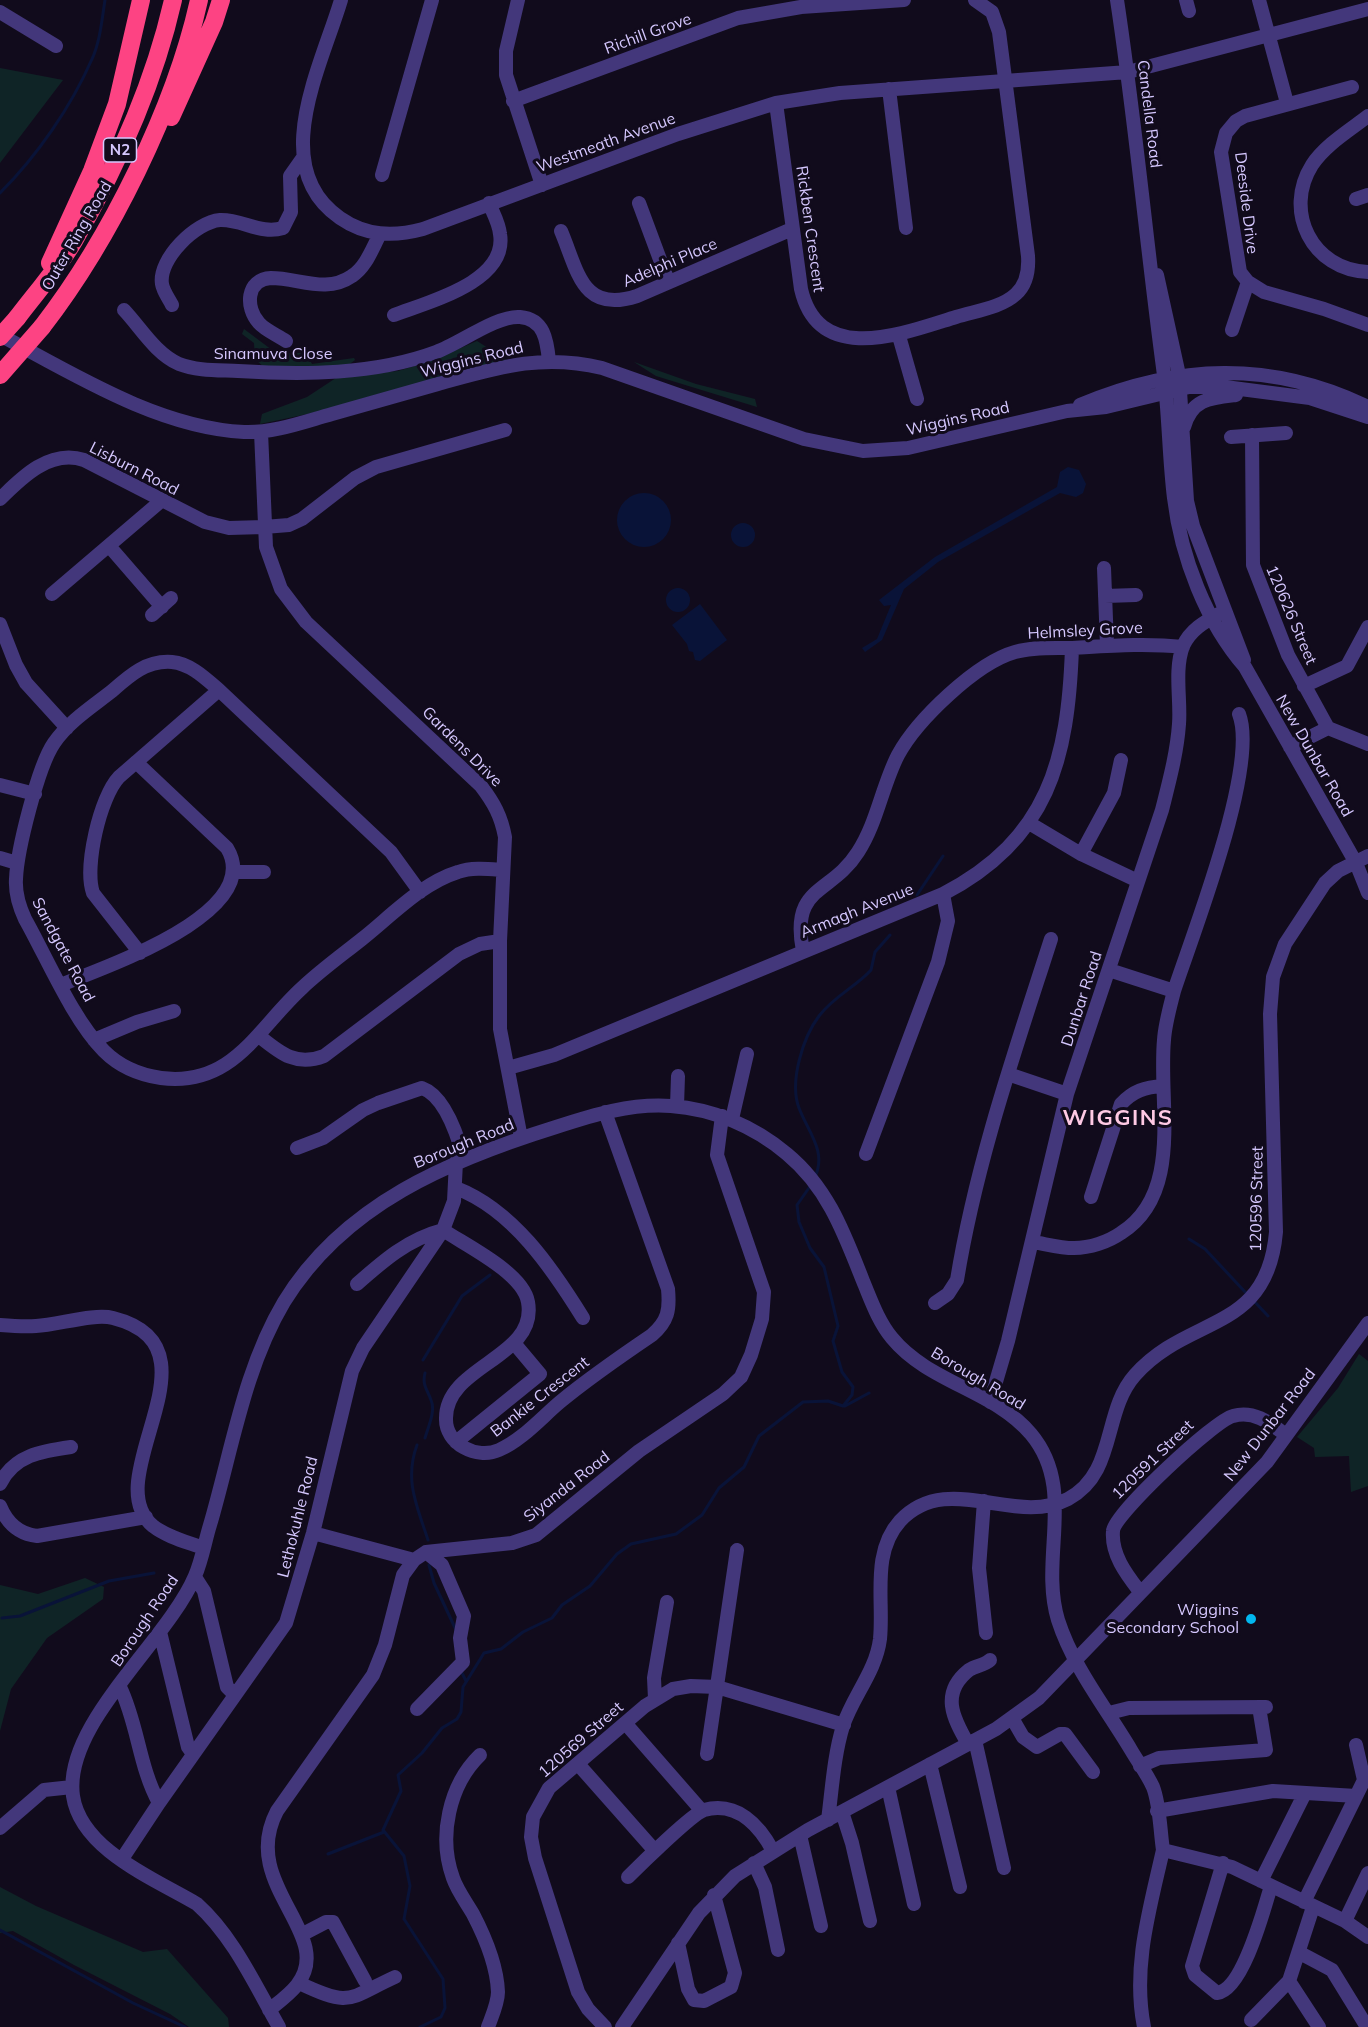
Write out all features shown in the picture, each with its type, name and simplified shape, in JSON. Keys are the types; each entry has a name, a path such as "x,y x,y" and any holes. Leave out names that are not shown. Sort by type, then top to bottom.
{"highway":[{"path":"40,287 92,171 117,104 141,0"},
{"name":"Outer Ring Road","path":"0,336 17,318 73,242 130,129 158,55 173,0"},
{"name":"Outer Ring Road","path":"0,375 72,288 119,206 181,62 199,0"},
{"path":"119,206 147,167 196,64 221,0"}],"street":[{"name":"Westmeath Avenue","path":"341,0 302,133 302,159 315,195 328,210 349,225 380,234 404,234 423,229 678,134 776,103 840,93 1128,72 1368,9"},
{"path":"382,175 432,0"},
{"path":"518,0 506,51 506,75 542,185"},
{"name":"Richill Grove","path":"513,101 738,18 801,7 904,0"},
{"path":"975,0 992,12 995,20 999,32 1004,81"},
{"name":"Candella Road","path":"1117,0 1128,72 1165,392"},
{"path":"1259,0 1287,103"},
{"path":"0,12 56,46"},
{"name":"Rickben Crescent","path":"776,103 792,229 805,306 819,324 836,332 864,339 899,336 1004,302 1015,295 1027,276 1027,247 1004,81"},
{"name":"Deeside Drive","path":"1248,282 1236,261 1225,182 1223,141 1236,121 1287,103 1352,87"},
{"path":"889,89 906,228"},
{"path":"1368,116 1313,163 1305,179 1300,207 1306,234 1320,253 1346,267 1368,272"},
{"path":"172,305 162,286 168,258 200,228 211,222 230,221 263,231 283,228 291,212 290,177 302,159"},
{"path":"394,315 455,291 484,274 494,263 501,235 489,203"},
{"path":"639,203 668,281"},
{"name":"Adelphi Place","path":"561,231 584,285 591,295 614,302 792,229"},
{"name":"Candella Road","path":"1147,232 1180,382"},
{"path":"286,340 259,323 250,310 248,298 252,288 259,282 270,278 324,285 351,277 363,266 380,234"},
{"path":"1232,330 1248,282 1264,292 1324,309 1368,326"},
{"name":"Sinamuva Close","path":"124,310 153,344 170,358 180,364 206,370 290,374 359,370 401,363 438,352 511,317 528,319 542,328 546,337 549,361"},
{"name":"Wiggins Road","path":"0,336 93,385 162,413 220,429 261,432 510,364 549,361 579,362 602,368 804,439 862,452 908,448 1067,411 1106,407 1165,392 1180,382 1226,372 1285,378 1335,392 1368,407"},
{"path":"899,336 917,399"},
{"name":"Wiggins Road","path":"1067,411 1104,395 1164,378 1209,387 1267,392 1310,399 1368,417"},
{"path":"1180,382 1187,501 1218,614"},
{"path":"1165,392 1178,518 1195,580 1218,614"},
{"path":"1183,432 1190,411 1202,400 1267,392"},
{"name":"Lisburn Road","path":"0,499 30,473 50,460 64,456 84,460 161,501 216,526 289,525 302,519 355,478 376,467 505,430"},
{"name":"Gardens Drive","path":"261,432 264,527 273,572 299,614 482,786 496,806 505,837 500,941 500,1029 521,1138"},
{"path":"1231,437 1286,433"},
{"name":"120626 Street","path":"1252,435 1252,565 1273,622 1304,686 1329,728"},
{"path":"52,594 110,547 161,501"},
{"path":"110,547 161,606"},
{"path":"1104,568 1107,645"},
{"path":"1105,596 1136,595"},
{"path":"1183,647 1191,633 1218,614"},
{"name":"New Dunbar Road","path":"1218,614 1233,654 1245,668 1290,747 1362,860 1368,893"},
{"path":"1304,686 1347,666 1368,627"},
{"path":"2,633 26,683 67,728"},
{"name":"Helmsley Grove","path":"803,951 800,923 805,904 857,854 870,827 892,768 918,725 945,698 1005,656 1026,650 1107,645 1183,647"},
{"name":"Dunbar Road","path":"990,1402 1033,1242 1067,1094 1172,772 1179,725 1180,664 1183,647"},
{"name":"Armagh Avenue","path":"508,1068 554,1055 943,894 985,870 999,858 1029,823 1047,789 1061,750 1070,689 1072,648"},
{"name":"Sandgate Road","path":"420,892 391,852 219,690 184,665 173,662 153,664 136,670 67,728 50,749 35,794 17,863 18,903 61,985 94,1040 104,1052 125,1067 153,1077 169,1079 197,1077 234,1060 260,1036 303,987 420,892 457,872 503,870"},
{"path":"140,953 93,893 89,875 108,793 113,784 136,762 219,690"},
{"path":"1033,1242 1074,1248 1094,1245 1114,1237 1132,1226 1144,1214 1159,1185 1164,1144 1164,1040 1174,991 1233,806 1245,735 1239,714"},
{"path":"1290,747 1329,728 1368,744"},
{"path":"1081,854 1114,793 1121,760"},
{"path":"61,985 167,941 217,902 227,891 235,872 232,857 218,837 136,762"},
{"path":"0,785 35,794"},
{"path":"1029,823 1081,854 1138,881"},
{"path":"0,858 17,863"},
{"name":"120596 Street","path":"1056,1504 1083,1489 1098,1471 1119,1402 1134,1376 1162,1353 1235,1312 1251,1300 1263,1283 1271,1263 1276,1232 1270,1014 1273,977 1285,944 1315,896 1331,876 1362,860"},
{"path":"235,872 264,872"},
{"path":"866,1154 938,962 948,921 943,894"},
{"path":"934,1303 948,1294 957,1280 978,1177 1051,939"},
{"path":"260,1036 290,1059 315,1060 324,1056 459,954 480,944 500,941"},
{"path":"1109,970 1174,991"},
{"path":"94,1040 136,1022 174,1011"},
{"name":"Siyanda Road","path":"420,1556 512,1543 536,1535 639,1451 723,1395 741,1377 762,1320 764,1292 717,1155 747,1054"},
{"path":"1008,1074 1067,1094"},
{"path":"677,1106 678,1076"},
{"path":"1091,1197 1121,1104 1141,1089 1163,1086"},
{"name":"Lethokuhle Road","path":"122,1859 286,1623 312,1533 357,1358 443,1230 449,1217 460,1160 458,1138 447,1112 429,1090 422,1088 378,1103 323,1138 297,1148"},
{"name":"Borough Road","path":"279,2027 228,1940 207,1913 197,1904 100,1845 84,1826 74,1803 72,1787 75,1758 86,1735 160,1632 195,1577 248,1386 262,1345 285,1302 312,1264 376,1206 422,1177 460,1160 521,1138 605,1112 650,1105 677,1106 727,1118 783,1150 806,1172 825,1197 843,1231 876,1311 891,1336 922,1365 990,1402 1026,1428 1044,1452 1054,1477 1056,1504 1052,1562 1054,1600 1060,1624 1076,1661 1154,1789 1163,1850"},
{"name":"Bankie Crescent","path":"456,1442 479,1453 491,1453 503,1448 561,1401 652,1335 662,1326 669,1312 668,1289 605,1112"},
{"path":"456,1188 475,1196 502,1214 552,1269 583,1318"},
{"path":"357,1284 396,1251 428,1234 443,1230 510,1275 525,1291 528,1300 528,1321 514,1343 466,1382 450,1401 446,1420 447,1428 456,1442 540,1374 514,1343"},
{"path":"0,1325 36,1326 110,1317 138,1326 157,1348 164,1370 138,1486 146,1517 153,1526 167,1534 203,1548"},
{"name":"New Dunbar Road","path":"622,2027 678,1943 714,1895 754,1863 800,1835 972,1742 1039,1698 1244,1486 1286,1435 1368,1323"},
{"name":"120591 Street","path":"1140,1592 1122,1566 1114,1548 1113,1528 1129,1506 1209,1429 1225,1418 1242,1414 1257,1417 1286,1435"},
{"path":"0,1484 11,1467 29,1455 71,1447"},
{"path":"828,1820 844,1725 876,1656 881,1626 882,1562 892,1531 908,1514 927,1503 949,1497 1026,1506 1056,1504"},
{"path":"984,1501 979,1568 986,1633"},
{"path":"0,1506 12,1526 21,1532 37,1536 146,1517"},
{"path":"312,1533 420,1556 441,1565 464,1616 460,1638 463,1662 417,1708"},
{"path":"707,1754 737,1550"},
{"path":"269,2010 299,1983 306,1960 303,1934 270,1873 266,1855 268,1833 277,1811 373,1675 384,1645 398,1587 420,1556"},
{"path":"195,1577 204,1591 227,1687 235,1695"},
{"path":"655,1699 654,1678 667,1602"},
{"path":"160,1632 188,1747 193,1754"},
{"path":"990,1660 971,1668 953,1693 952,1713 972,1742 1004,1868"},
{"path":"120,1687 130,1711 147,1779 159,1803"},
{"name":"120569 Street","path":"605,2027 588,2009 578,1992 532,1846 533,1817 539,1802 549,1788 655,1699 682,1687 717,1687 844,1725"},
{"path":"1109,1713 1130,1708 1263,1707 1266,1750 1159,1758 1140,1766"},
{"path":"1011,1718 1023,1737 1037,1747 1065,1734 1093,1772"},
{"path":"626,1724 702,1811"},
{"path":"1251,2020 1288,1981 1300,1953 1309,1904 1364,1780 1356,1745"},
{"path":"480,1755 465,1770 453,1794 446,1838 452,1878 474,1917 494,1968 498,1997 488,2027"},
{"path":"578,1764 655,1851"},
{"path":"930,1764 960,1887"},
{"path":"0,1828 44,1790 72,1787"},
{"path":"888,1787 914,1904"},
{"path":"1157,1811 1263,1792 1356,1796"},
{"path":"1223,1863 1192,1966 1195,1975 1219,1994 1245,1963 1266,1883 1305,1793"},
{"path":"628,1877 702,1811 725,1809 740,1813 759,1829 773,1851"},
{"path":"842,1812 852,1843 870,1921"},
{"path":"800,1835 822,1926"},
{"path":"1144,2027 1140,2006 1141,1952 1163,1850 1223,1863 1345,1921 1368,1937"},
{"path":"754,1863 765,1887 778,1950"},
{"path":"1345,1921 1367,1877"},
{"path":"678,1943 688,1989 694,2000 704,2001 731,1987 735,1973 714,1895"},
{"path":"303,1934 322,1923 333,1922 365,1981"},
{"path":"1300,1953 1332,1970 1366,2027"},
{"path":"299,1983 325,1995 346,1999 360,1996 395,1977"},
{"path":"1288,1981 1314,2025"}],"green space":[{"path":"0,68 63,80 0,163"},
{"path":"244,329 272,350 282,353 306,353 312,364 354,358 355,360 347,366 266,369 255,359 254,343 242,334"},
{"path":"477,341 507,360 317,412 260,424 262,414 307,397 339,376 398,371 428,362"},
{"path":"634,362 696,384 755,399 757,407 656,376"},
{"path":"1359,1354 1368,1361 1368,1486 1351,1492 1349,1456 1315,1457 1314,1448 1297,1437 1338,1388"},
{"path":"85,1578 104,1587 103,1599 47,1638 11,1689 0,1731 0,1585 38,1594"},
{"path":"0,1887 36,1906 143,1952 167,1949 228,2018 229,2027 189,2027 170,2014 13,1931 0,1933"}],"water":[{"path":"1068,467 1079,470 1086,484 1083,493 1076,497 1060,493 938,562 904,589 882,640 865,652 862,648 877,639 891,605 884,606 879,600 935,557 1057,487 1060,472"},
{"path":"639,493 649,493 663,501 669,510 671,520 669,530 663,539 649,547 639,547 622,535 617,525 617,515 629,498"},
{"path":"743,523 752,526 755,535 752,544 743,547 734,544 731,535 734,526"},
{"path":"678,588 687,591 690,600 687,609 678,612 669,609 666,600 669,591"},
{"path":"700,604 727,640 700,661 695,660 693,652 689,651 687,644 672,625"}],"waterway":[{"path":"0,193 40,147 84,77 95,52 105,0"},
{"path":"917,895 943,856"},
{"path":"815,1177 818,1168 818,1150 796,1097 797,1073 803,1047 813,1025 825,1009 871,970 875,952 890,935"},
{"path":"420,2027 441,2017 445,2008 443,1979 404,1919 410,1886 404,1856 383,1830 401,1791 398,1775 422,1753 442,1728 457,1719 461,1712 463,1687 484,1653 501,1649 523,1632 552,1618 562,1605 590,1586 617,1554 631,1544 676,1534 702,1515 719,1488 744,1467 759,1436 803,1402 828,1401 843,1406 852,1395 853,1387 842,1372 833,1341 838,1326 824,1267 810,1248 799,1222 797,1205 811,1185"},
{"path":"1189,1239 1205,1249 1246,1293"},
{"path":"423,1360 462,1296 490,1275"},
{"path":"1253,1300 1268,1316"},
{"path":"425,1373 425,1384 433,1409 425,1438"},
{"path":"845,1406 869,1393"},
{"path":"417,1445 413,1458 412,1481 416,1504 428,1540"},
{"path":"429,1565 434,1583 456,1630"},
{"path":"2,1618 20,1616 109,1581 154,1573"},
{"path":"462,1673 466,1681"},
{"path":"328,1854 384,1832"},
{"path":"0,1930 133,2003 185,2027"}],"place":[{"name":"Wiggins Secondary School","path":"1251,1619"}],"district":[{"name":"WIGGINS","path":"1118,1118"}]}
